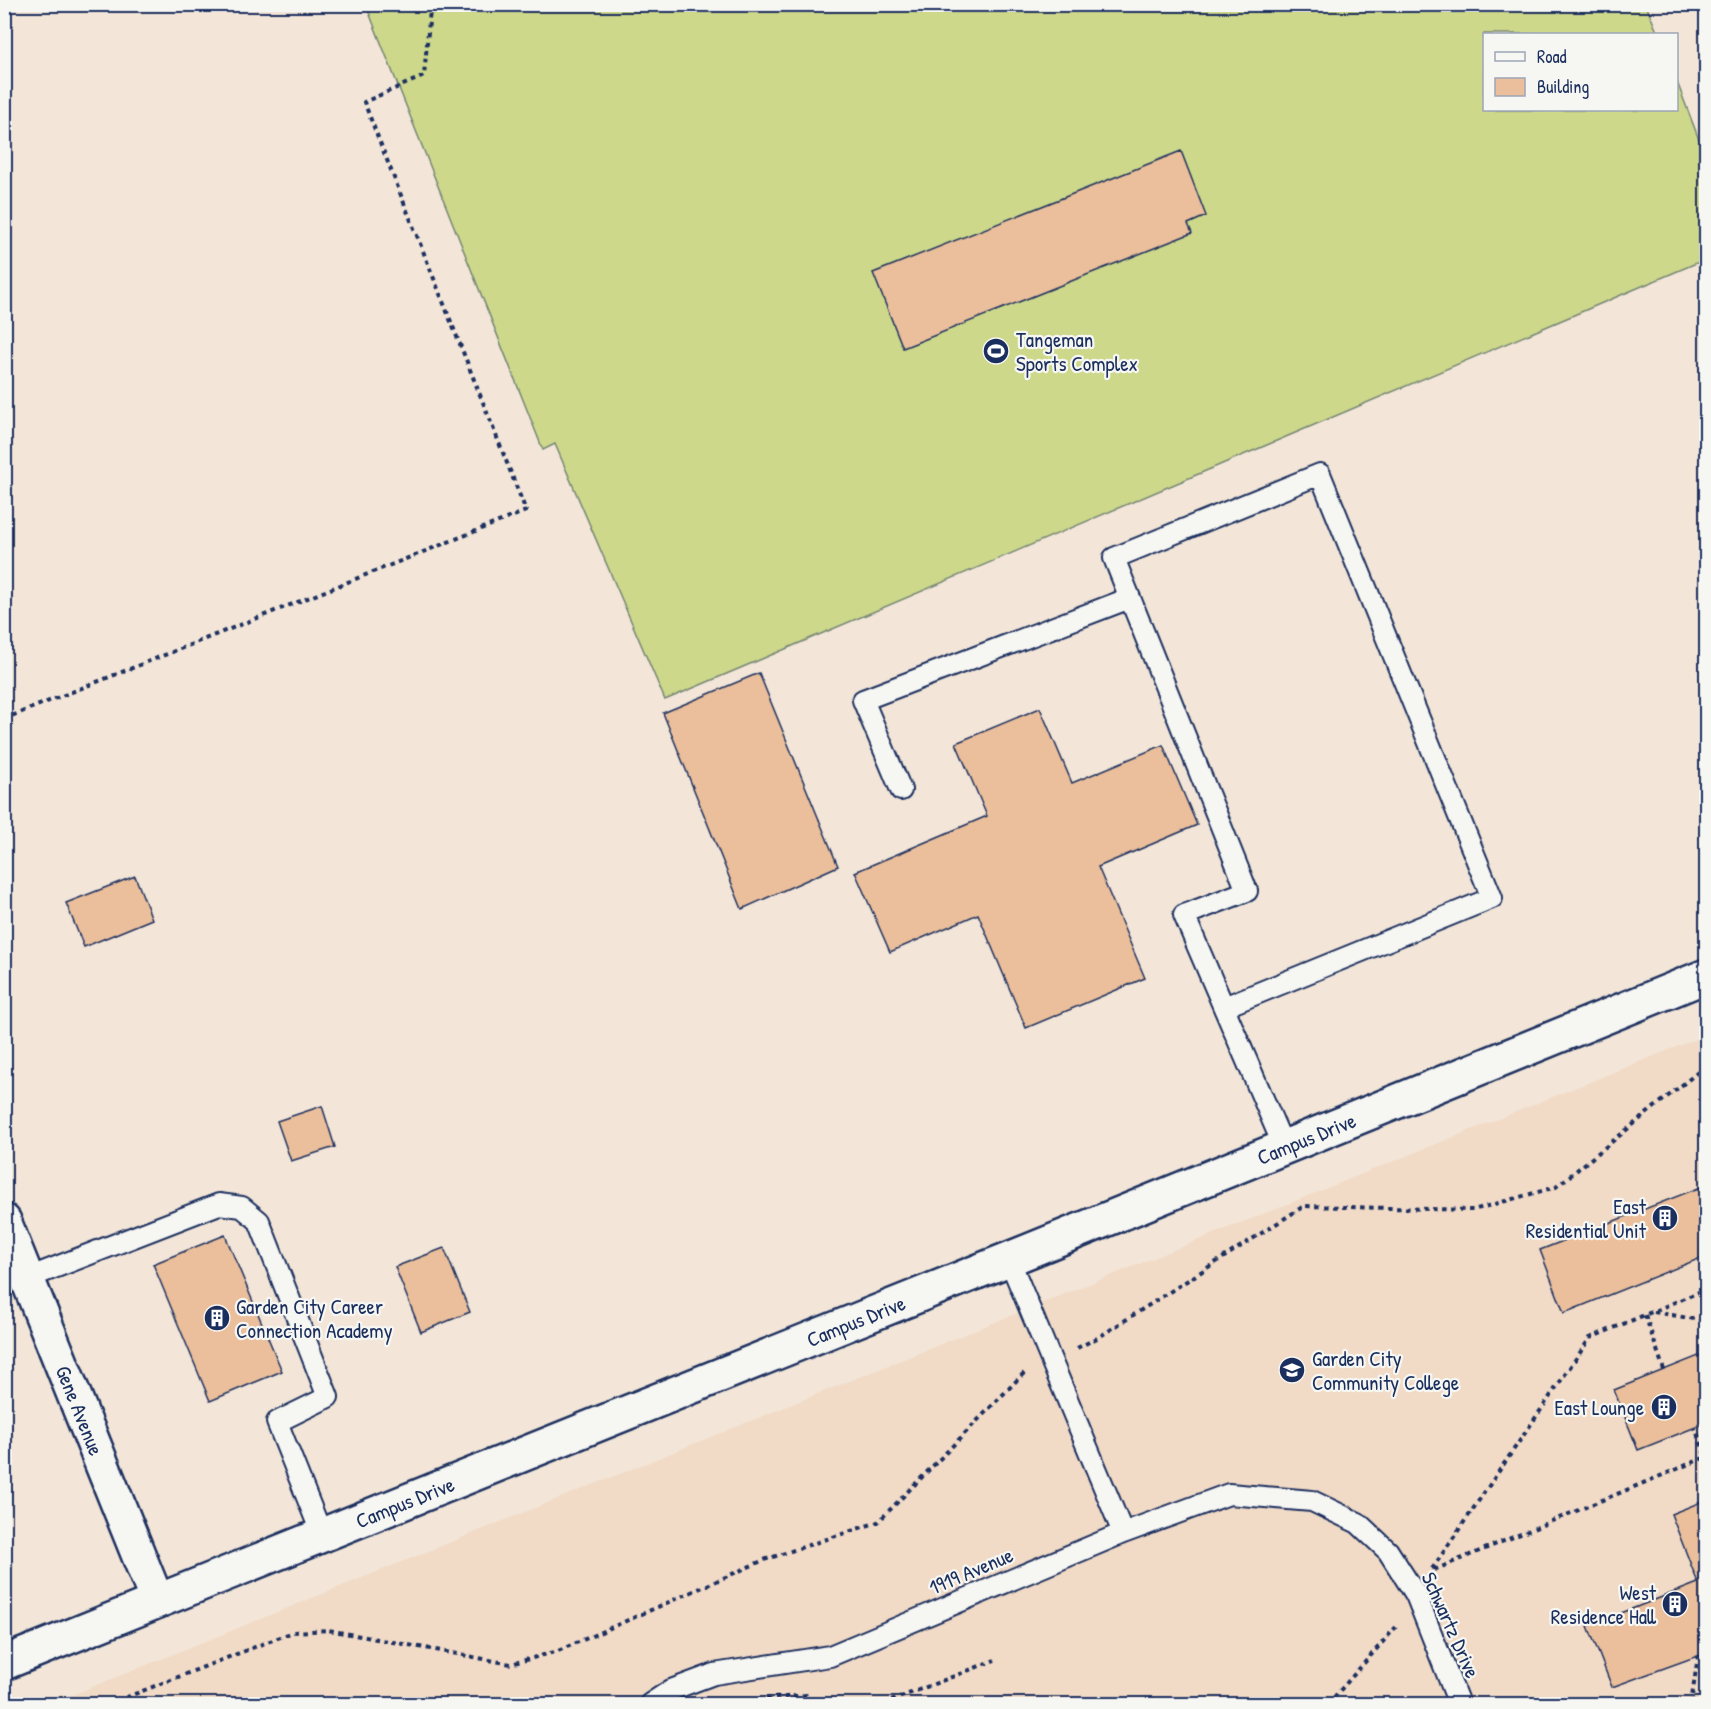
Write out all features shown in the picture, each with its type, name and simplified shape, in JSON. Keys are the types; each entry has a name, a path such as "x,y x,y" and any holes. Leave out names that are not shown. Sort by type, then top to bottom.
{"main road":[{"name":"Campus Drive","path":"4,1663 1009,1259 1707,975"},
{"name":"Gene Avenue","path":"6,1230 28,1278 157,1601"}],"lane":[{"path":"1224,1007 1492,898 1320,474 1114,558 1247,891 1185,915 1224,1007 1284,1147"},
{"path":"902,790 863,700 1130,597"},
{"path":"28,1278 219,1204 242,1207 259,1221 328,1397 277,1422 322,1535"},
{"path":"1009,1259 1124,1533"},
{"name":"1919 Avenue","path":"650,1704 671,1690 714,1674 830,1656 1124,1533 1229,1494 1312,1502"},
{"name":"Schwartz Drive","path":"1312,1502 1358,1522 1388,1551 1416,1595 1459,1704"}],"path":[{"path":"4,719 526,511 364,102 423,76 429,4"},
{"path":"109,1704 292,1632 327,1630 511,1664 558,1651 764,1560 878,1522 1027,1371 1099,1337 1304,1206 1473,1210 1556,1187 1698,1072 1707,1069"},
{"path":"1695,1428 1706,1457 1430,1572 1590,1338 1707,1289"},
{"path":"1653,1312 1707,1321"},
{"path":"1645,1315 1664,1370"},
{"path":"1328,1704 1396,1627"},
{"path":"1691,1704 1698,1656"},
{"path":"883,1704 995,1659"},
{"path":"733,1704 806,1695 809,1704"}],"shaded area":[{"name":"Garden City Community College","path":"1706,1035 1706,1704 50,1704"}],"green space":[{"name":"Tangeman Sports Complex","path":"366,5 1646,5 1658,33 1483,33 1483,111 1678,111 1678,85 1706,158 1706,259 665,700 555,444 543,450"}],"building":[{"path":"1181,151 1206,216 1188,224 1192,233 903,348 873,273"},
{"path":"759,673 838,866 742,909 663,713"},
{"path":"1040,708 1072,783 1163,745 1197,825 1098,867 1145,978 1026,1028 978,914 890,952 855,872 987,816 956,743"},
{"path":"135,876 152,919 84,947 66,903"},
{"path":"322,1106 335,1147 291,1161 277,1121"},
{"name":"East Residential Unit","path":"1706,1185 1706,1256 1564,1313 1540,1250"},
{"name":"Garden City Career Connection Academy","path":"225,1235 282,1371 210,1401 153,1264"},
{"path":"444,1248 470,1312 421,1332 395,1267"},
{"name":"East Lounge","path":"1706,1353 1706,1423 1638,1450 1614,1390"},
{"name":"West Residence Hall","path":"1706,1500 1706,1653 1612,1687 1588,1626 1698,1583 1671,1514"}],"place":[{"name":"Tangeman Sports Complex","path":"996,351"},
{"name":"East Residential Unit","path":"1665,1218"},
{"name":"Garden City Career Connection Academy","path":"217,1318"},
{"name":"Garden City Community College","path":"1292,1370"},
{"name":"East Lounge","path":"1664,1407"},
{"name":"West Residence Hall","path":"1675,1604"}]}
